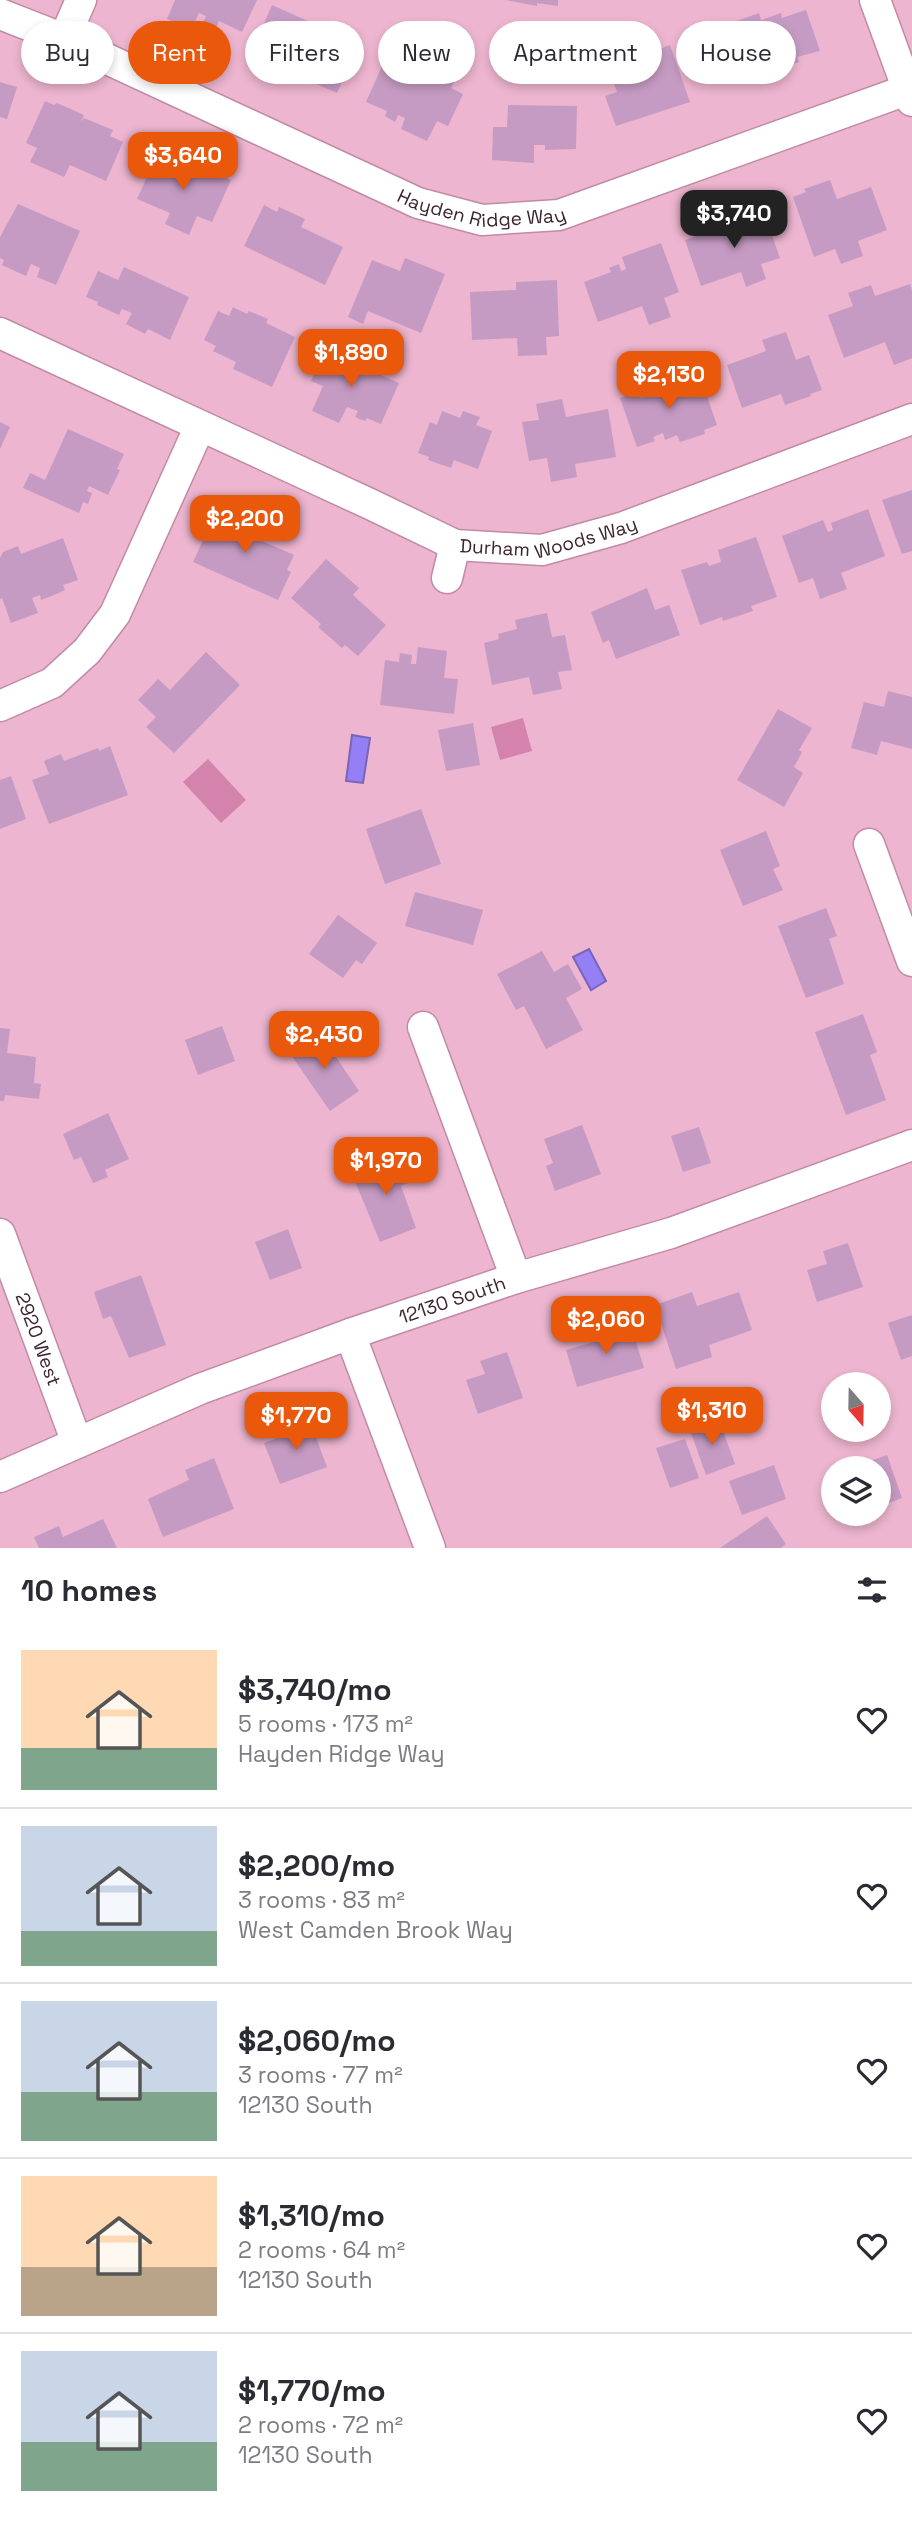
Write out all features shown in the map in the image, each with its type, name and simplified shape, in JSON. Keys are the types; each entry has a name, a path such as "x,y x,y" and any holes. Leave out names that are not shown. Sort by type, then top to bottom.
{"street":[{"path":"72,21 81,0"},
{"path":"876,0 911,93"},
{"name":"Hayden Ridge Way","path":"0,14 21,22"},
{"name":"Hayden Ridge Way","path":"114,62 418,203 482,220 559,215 911,93"},
{"name":"Durham Woods Way","path":"0,333 455,545 542,550 608,532 912,419"},
{"path":"0,706 52,682 87,651 115,614 200,426"},
{"path":"446,578 455,545"},
{"path":"869,844 912,961"},
{"path":"423,1027 516,1279"},
{"name":"12130 South","path":"0,1477 200,1389 516,1279 671,1233 912,1144"},
{"name":"2920 West","path":"0,1234 77,1443"},
{"path":"350,1335 430,1548"}],"shaded area":[{"path":"523,718 532,751 500,760 491,727"},
{"path":"352,735 370,738 363,783 346,781"},
{"path":"208,759 246,800 221,823 183,782"},
{"path":"589,949 606,981 591,990 573,957"}],"building":[{"path":"175,0 257,0 242,32 231,27 231,21 204,21 206,16 199,13 195,21 167,19"},
{"path":"506,0 558,0 558,6 537,3 537,6"},
{"path":"272,5 308,21 265,21"},
{"path":"806,10 820,51 797,57 799,62 796,63 796,21 737,21 759,13 761,20 781,13 782,18"},
{"path":"670,45 676,62 676,84 684,84 690,102 616,126 605,96 617,92 614,84 662,84 662,48"},
{"path":"378,75 378,84 453,84 451,88 463,94 448,126 437,121 427,141 401,129 405,118 398,115 395,122 385,116 387,111 366,102"},
{"path":"0,82 17,87 7,119 0,117"},
{"path":"316,84 341,84 337,93"},
{"path":"45,101 54,105 57,103 84,115 81,122 84,118 113,130 110,136 123,142 106,181 70,165 64,177 30,162 37,148 26,143"},
{"path":"508,105 577,106 576,149 545,150 545,145 534,145 534,163 492,160 493,127 507,127"},
{"path":"159,151 186,162 182,171 186,172 190,162 231,180 212,222 197,216 189,235 165,224 170,213 137,199"},
{"path":"830,180 837,199 871,187 887,230 858,241 863,256 841,264 835,249 814,257 793,197 806,192 804,189"},
{"path":"18,204 80,231 56,285 37,277 40,268 31,264 26,276 2,265 4,260 0,258 0,237"},
{"path":"264,205 277,212 279,207 305,219 301,227 343,247 325,285 244,246"},
{"path":"762,207 780,258 761,264 766,279 746,287 741,272 701,286 685,240 727,225 725,221"},
{"path":"661,243 679,292 664,298 671,317 649,325 642,306 598,322 584,282 611,272 609,268 619,264 621,271 626,269 622,257"},
{"path":"405,258 445,274 421,333 368,311 363,324 348,317 372,260 400,271"},
{"path":"124,267 189,297 170,340 148,329 145,334 126,324 132,313 122,309 119,315 86,297 98,271 118,280"},
{"path":"557,280 559,336 546,337 547,355 518,356 517,338 472,340 470,292 516,290 516,282"},
{"path":"910,284 912,358 894,365 885,342 844,358 828,315 853,306 848,293 871,285 875,296"},
{"path":"233,307 268,319 266,323 295,337 272,387 233,369 236,362 213,351 216,346 204,340 218,311 229,316"},
{"path":"786,332 796,360 809,355 822,390 785,405 781,394 742,408 727,365 766,351 762,340"},
{"path":"325,349 371,364 369,370 399,383 381,424 367,418 365,421 355,417 358,411 347,407 339,423 312,411 323,386 311,381"},
{"path":"670,371 675,385 700,376 717,425 704,430 705,434 680,442 677,435 665,440 663,433 653,437 655,441 637,447 620,398 639,391 641,398 655,392 650,378"},
{"path":"562,399 566,417 608,409 616,457 575,464 577,477 551,482 547,458 529,461 522,422 539,420 536,404"},
{"path":"442,411 460,418 463,411 480,417 476,425 492,431 478,469 454,460 451,468 428,460 429,457 418,453 430,422 437,425"},
{"path":"0,422 10,427 0,449"},
{"path":"68,429 124,454 108,495 89,486 87,491 92,493 88,504 83,502 79,513 23,488 30,473 45,480"},
{"path":"912,490 912,551 902,554 882,500"},
{"path":"238,504 263,515 253,537 294,555 287,570 291,572 278,600 193,562 212,521 227,528"},
{"path":"868,509 885,556 841,573 847,589 820,599 813,578 799,583 782,536 823,520 828,532 833,530 831,523"},
{"path":"756,537 777,597 751,606 753,611 723,621 722,617 700,625 681,570 707,562 709,566 721,562 718,550"},
{"path":"63,538 78,580 63,585 65,590 54,595 41,600 40,595 32,598 38,613 11,623 2,598 0,599 0,558 3,552 18,546 21,554"},
{"path":"326,559 359,588 353,595 386,625 358,656 345,645 342,648 318,627 321,624 291,598"},
{"path":"647,588 655,610 669,605 680,635 616,659 609,640 603,643 591,612"},
{"path":"547,613 552,637 565,635 572,670 558,672 562,689 533,695 529,677 492,685 484,643 499,639 498,634 517,629 515,620"},
{"path":"418,647 447,651 444,678 458,679 454,714 380,705 385,660 399,662 400,653 412,655 411,664 416,664"},
{"path":"206,652 240,685 174,753 146,727 156,717 138,700 158,679 170,690"},
{"path":"888,691 912,697 912,749 881,741 877,755 851,748 864,702 884,707"},
{"path":"778,709 812,728 799,750 802,752 794,767 803,773 784,807 737,780"},
{"path":"473,723 480,765 446,771 438,730"},
{"path":"110,746 128,795 49,824 32,780 49,774 44,761 61,754 64,761"},
{"path":"11,776 26,819 0,829 0,780"},
{"path":"421,809 441,864 385,884 366,829"},
{"path":"766,831 780,866 773,869 783,890 743,906 720,850"},
{"path":"415,892 483,910 473,945 405,926"},
{"path":"826,908 837,936 829,939 844,984 806,998 778,926"},
{"path":"338,915 377,943 362,964 356,960 343,978 309,954"},
{"path":"542,951 554,972 568,964 582,989 566,998 583,1030 546,1049 524,1006 516,1010 497,974"},
{"path":"863,1014 877,1052 870,1055 886,1100 846,1115 815,1032"},
{"path":"222,1026 235,1061 198,1075 185,1040"},
{"path":"0,1028 10,1029 7,1053 36,1057 34,1083 41,1084 39,1099 5,1095 4,1101 0,1101"},
{"path":"319,1032 359,1091 330,1111 289,1052"},
{"path":"108,1113 129,1159 105,1170 108,1177 93,1183 81,1157 74,1160 63,1134"},
{"path":"582,1125 601,1174 555,1191 546,1166 553,1163 544,1139"},
{"path":"699,1127 711,1163 683,1172 671,1136"},
{"path":"400,1155 411,1182 401,1186 416,1228 380,1242 352,1174"},
{"path":"288,1229 302,1268 270,1280 255,1242"},
{"path":"848,1243 863,1287 817,1302 807,1270 827,1264 823,1251"},
{"path":"141,1275 166,1345 129,1358 111,1316 103,1319 94,1292"},
{"path":"692,1292 697,1306 739,1292 752,1330 709,1345 712,1357 676,1369 655,1305"},
{"path":"912,1315 912,1356 901,1360 888,1323"},
{"path":"629,1319 644,1368 577,1387 566,1350 607,1338 604,1326"},
{"path":"507,1352 523,1398 478,1414 466,1380 485,1374 480,1361"},
{"path":"313,1419 318,1431 314,1432 327,1467 280,1484 264,1443 286,1435 283,1429"},
{"path":"719,1420 735,1464 706,1475 690,1430"},
{"path":"685,1439 699,1478 670,1488 656,1448"},
{"path":"214,1458 234,1509 163,1537 148,1499 189,1480 185,1470"},
{"path":"774,1465 786,1499 742,1515 729,1481"},
{"path":"891,1466 902,1498 891,1502"},
{"path":"767,1516 786,1544 781,1548 720,1548"},
{"path":"103,1519 117,1548 39,1548 34,1537 59,1526 63,1537"}]}
